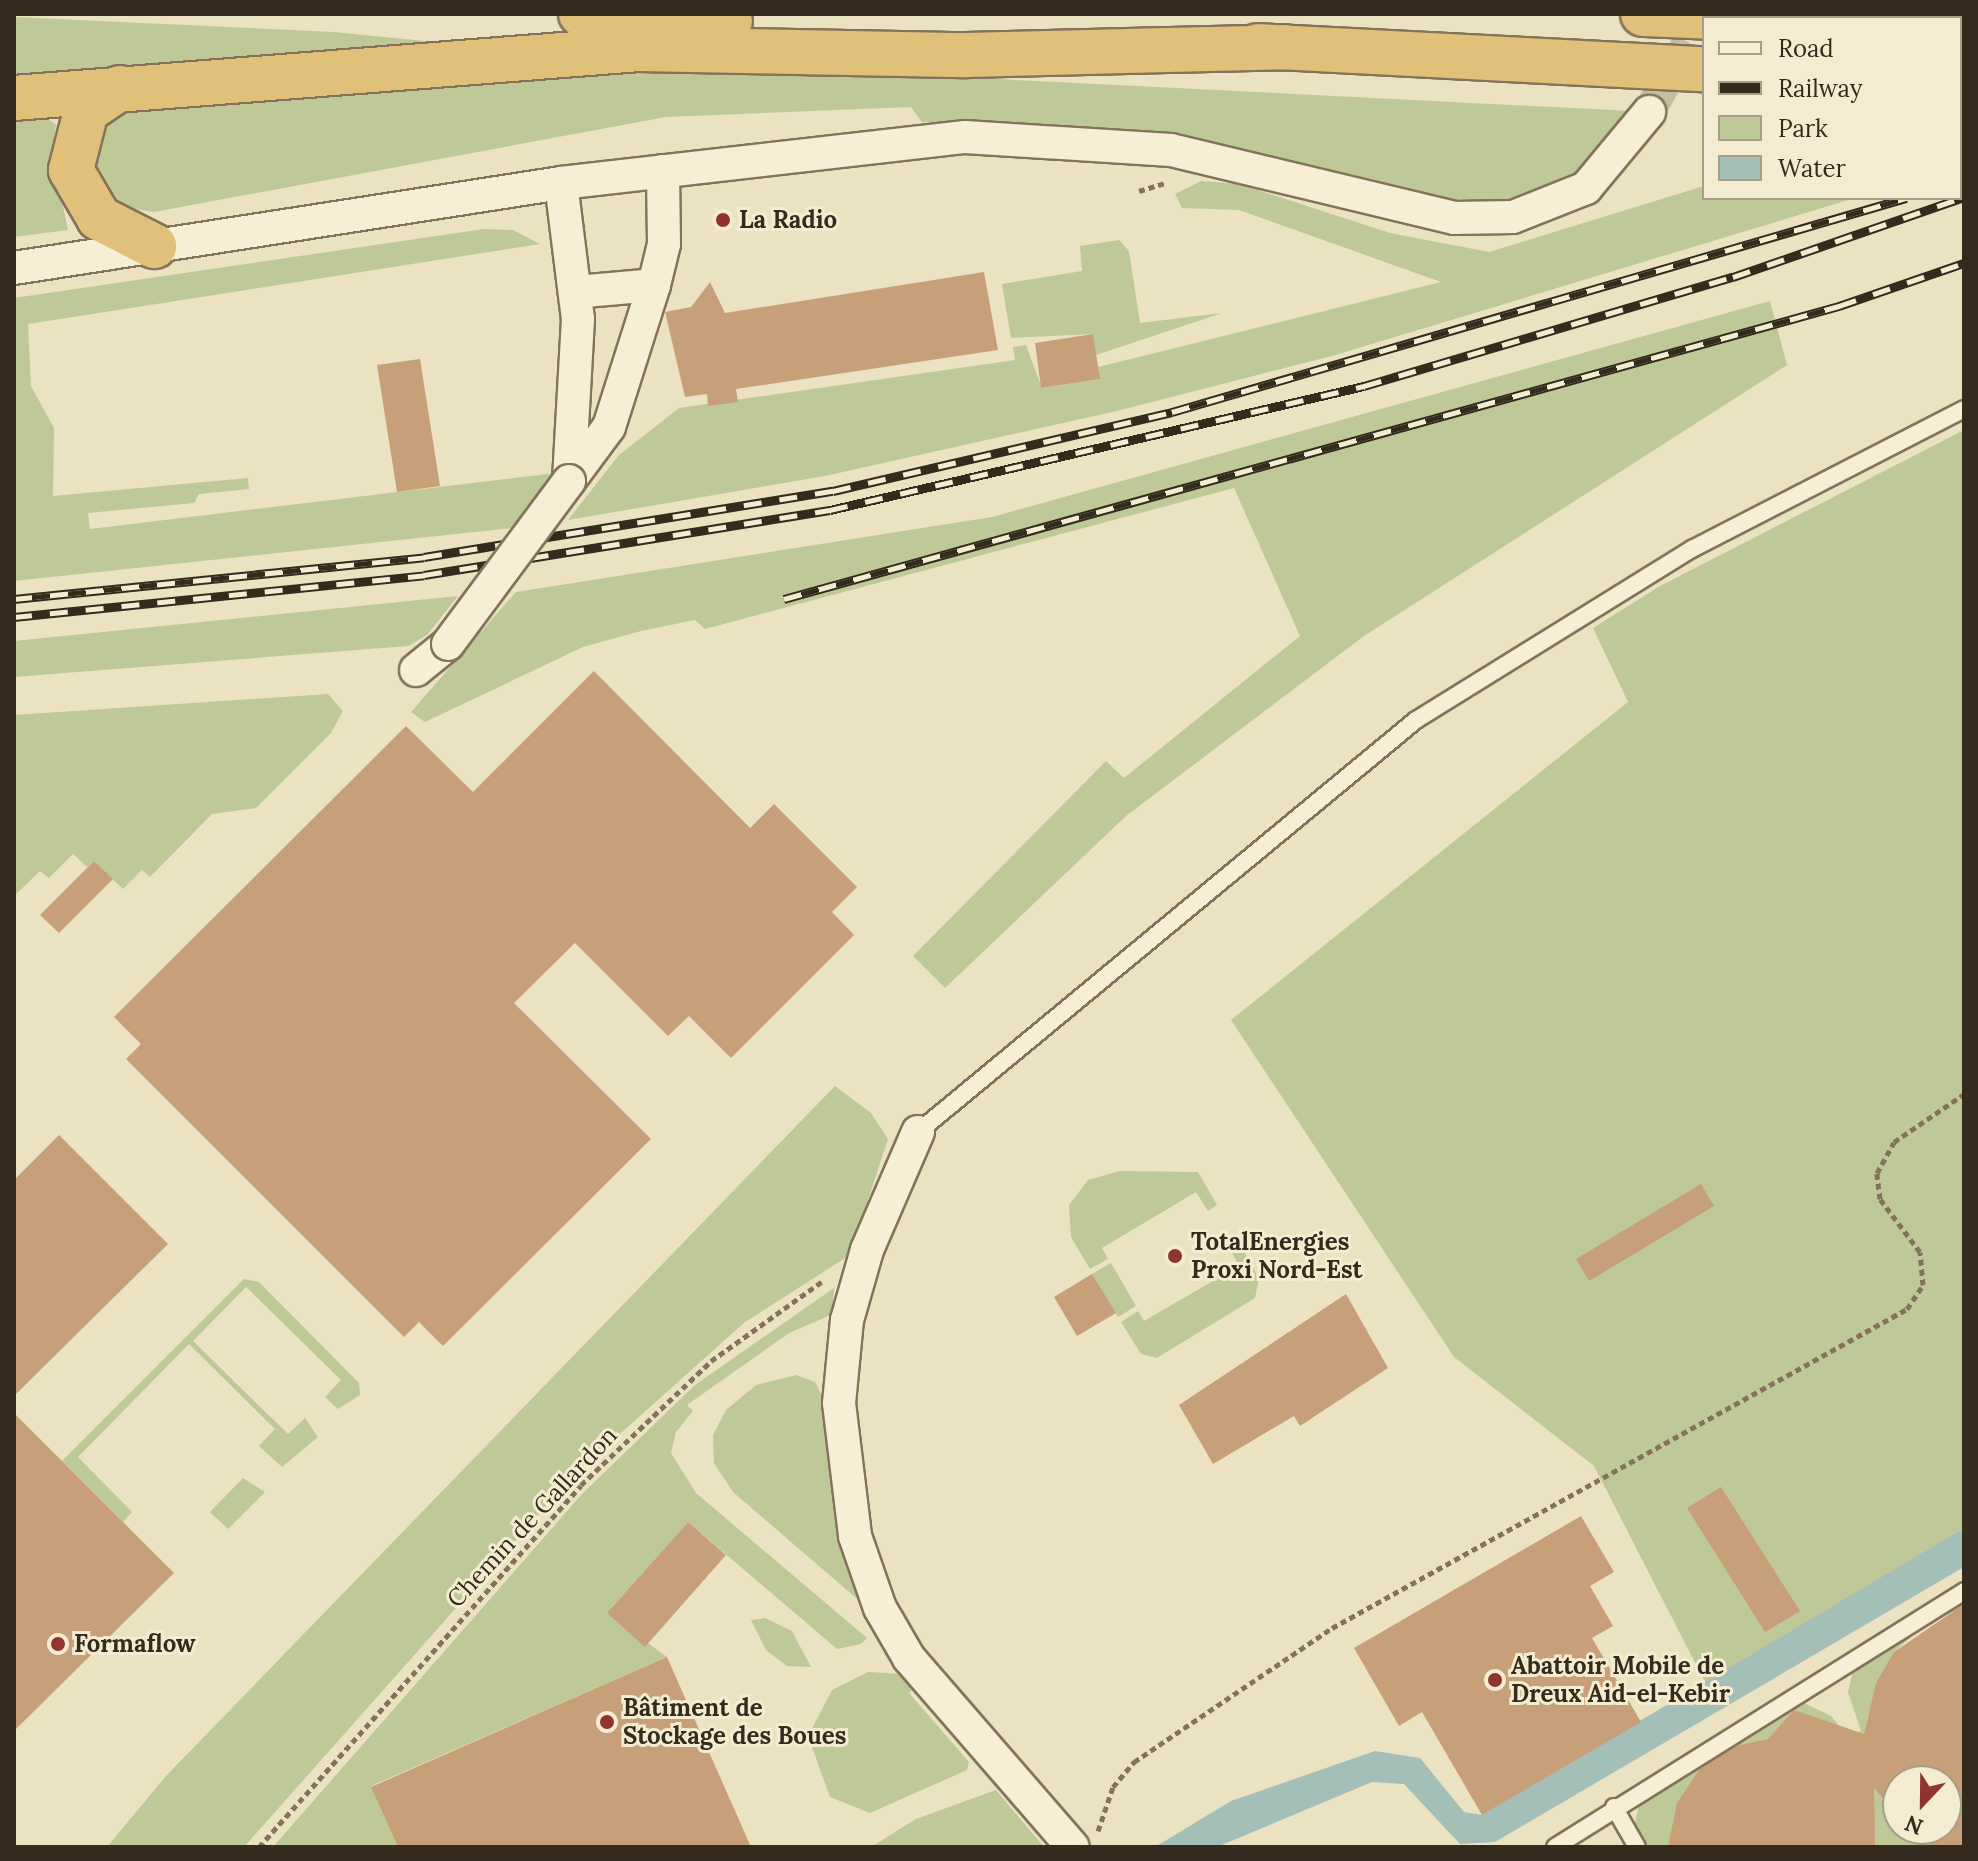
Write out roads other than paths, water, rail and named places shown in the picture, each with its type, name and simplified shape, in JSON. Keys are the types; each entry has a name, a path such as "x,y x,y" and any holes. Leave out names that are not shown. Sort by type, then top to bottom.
{"highway":[{"path":"581,14 1702,69"},
{"path":"1643,14 1702,17"},
{"path":"14,98 639,49 966,55 1285,47"},
{"path":"120,88 86,111 71,170 99,218 154,246"}],"street":[{"path":"14,268 561,183 910,140 1039,138 1238,161 1481,220 1542,209 1586,188 1649,112"},
{"path":"416,670 448,644 609,427 664,244 663,171"},
{"path":"561,183 576,292 569,481"},
{"path":"576,292 654,285"},
{"path":"918,1132 867,1250 847,1320 839,1403 852,1523 867,1574 909,1658 1084,1845"}],"lane":[{"path":"918,1132 1416,720 1692,549 1964,409"},
{"path":"1555,1847 1614,1807 1964,1591"},
{"path":"1614,1807 1637,1847"}],"water":[{"path":"1964,1528 1964,1567 1495,1842 1460,1844 1404,1784 1372,1782 1217,1847 1155,1847 1231,1801 1375,1751 1420,1758 1464,1812 1482,1815"}],"tunnel":[{"path":"1649,112 1702,18"}],"railway":[{"path":"14,599 424,557 833,491 1172,412 1899,200"},
{"path":"14,617 424,575 830,510 1364,386 1733,277 1955,200"},
{"path":"784,599 1839,306 1964,263"}],"place":[{"name":"La Radio","path":"723,220"},
{"name":"TotalEnergies Proxi Nord-Est","path":"1175,1256"},
{"name":"Formaflow","path":"58,1644"},
{"name":"Abattoir Mobile de Dreux Aid-el-Kebir","path":"1495,1680"},
{"name":"Bâtiment de Stockage des Boues","path":"607,1722"}]}
